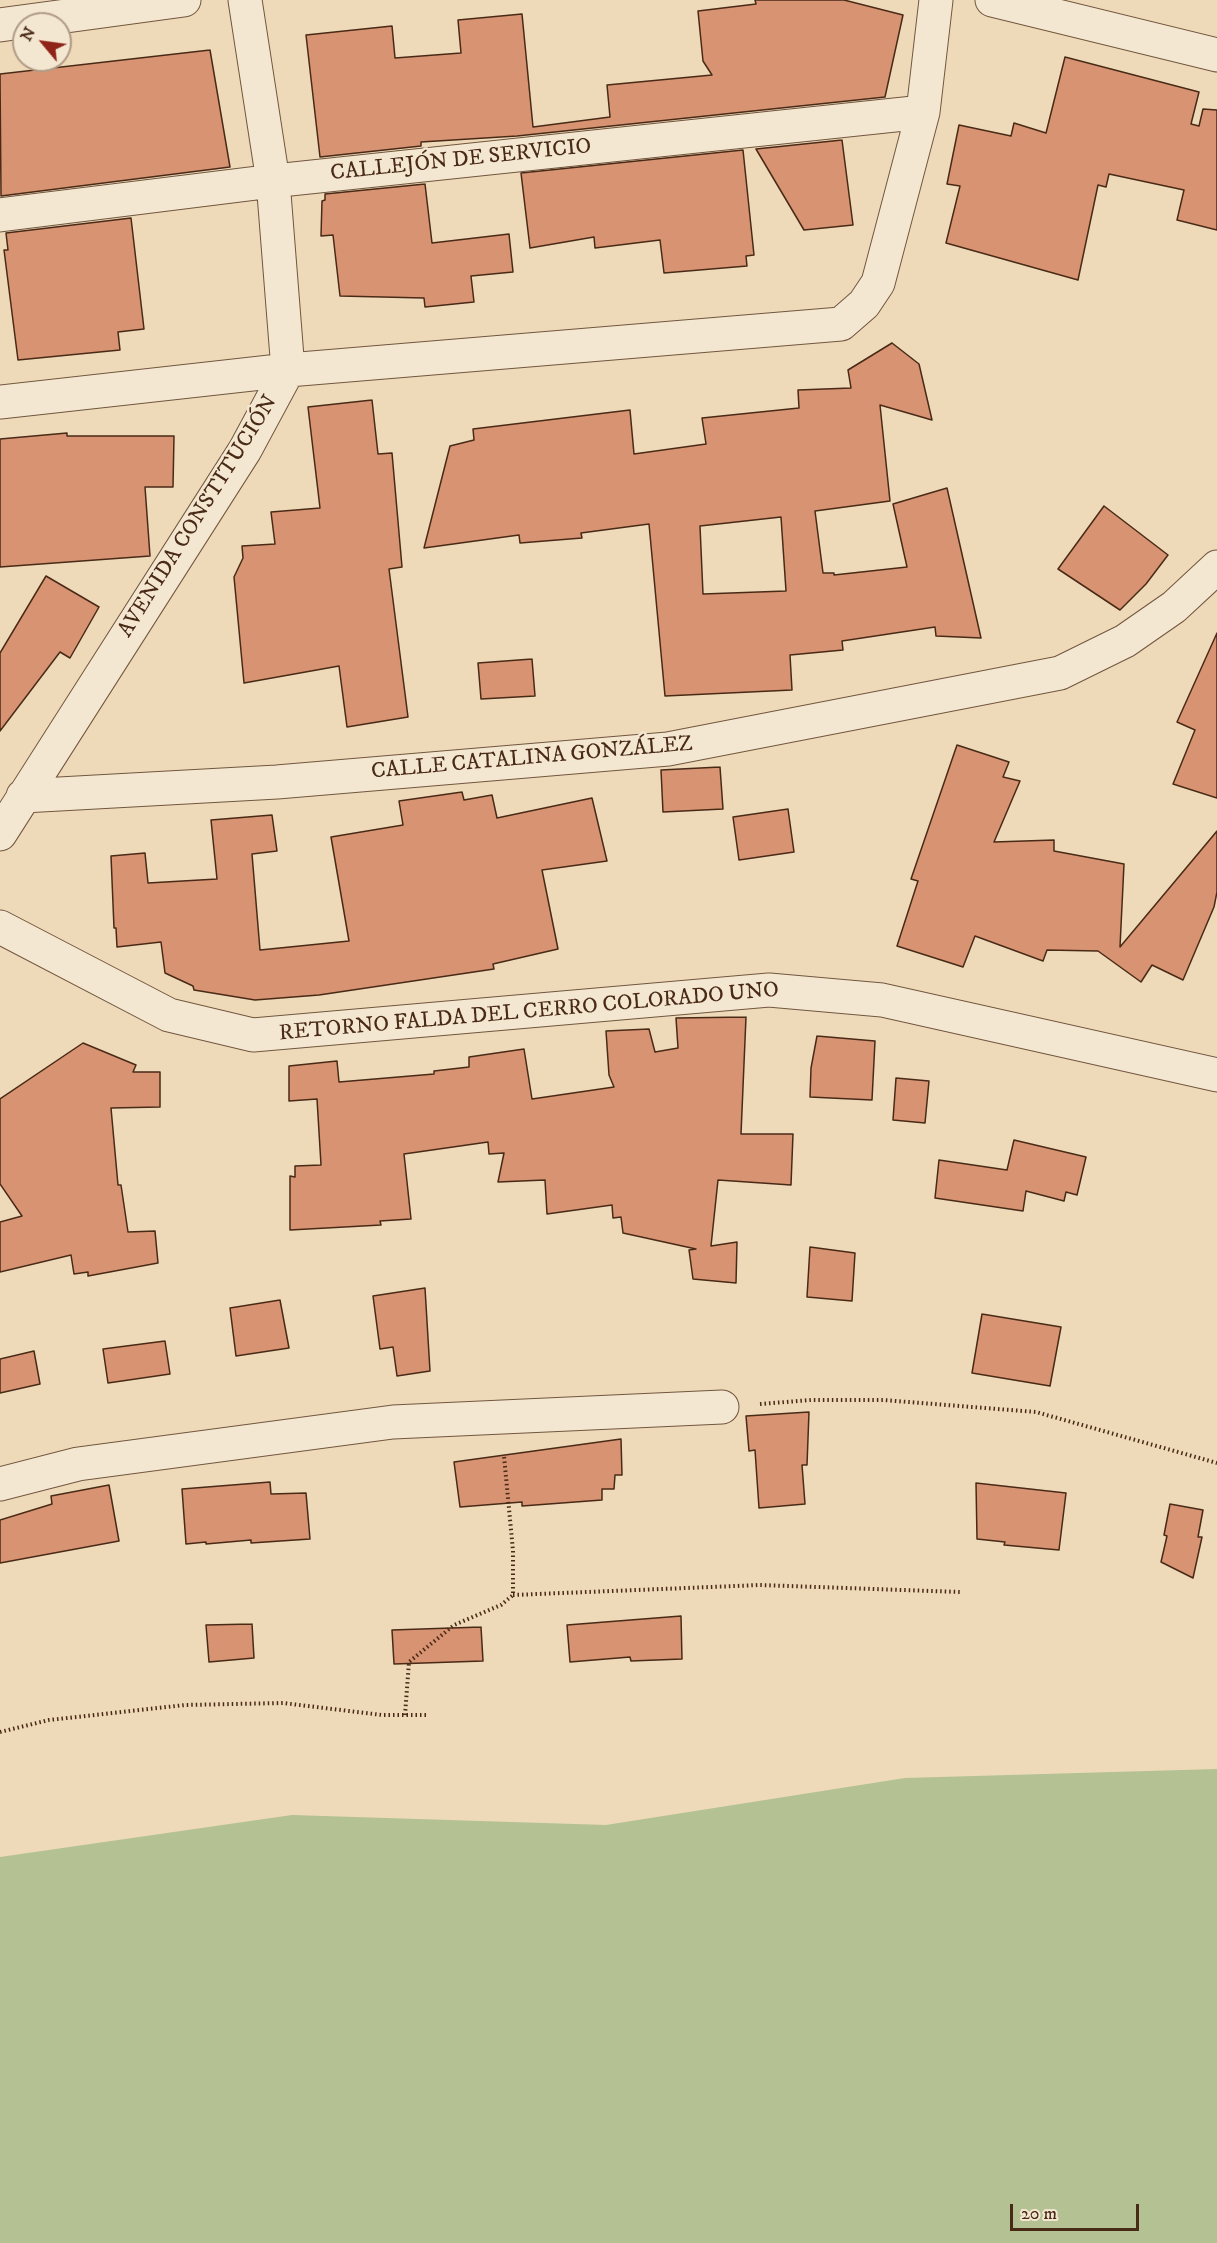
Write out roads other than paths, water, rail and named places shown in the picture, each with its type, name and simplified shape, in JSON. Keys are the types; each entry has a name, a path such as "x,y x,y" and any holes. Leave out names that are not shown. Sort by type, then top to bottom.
{"street":[{"path":"0,25 183,0"},
{"name":"AVENIDA CONSTITUCIÓN","path":"0,834 245,450 288,370 273,182 245,0"},
{"path":"0,402 288,370 841,324 864,304 878,283 923,112 936,0"},
{"path":"992,0 1217,55"},
{"name":"CALLEJÓN DE SERVICIO","path":"0,215 273,182 923,112"},
{"name":"CALLE CATALINA GONZÁLEZ","path":"23,796 277,782 668,749 692,745 1060,673 1125,641 1174,607 1217,567"},
{"name":"RETORNO FALDA DEL CERRO COLORADO UNO","path":"0,927 169,1015 253,1035 769,990 882,1000 1217,1075"},
{"path":"0,1484 78,1464 393,1422 722,1407"}]}
